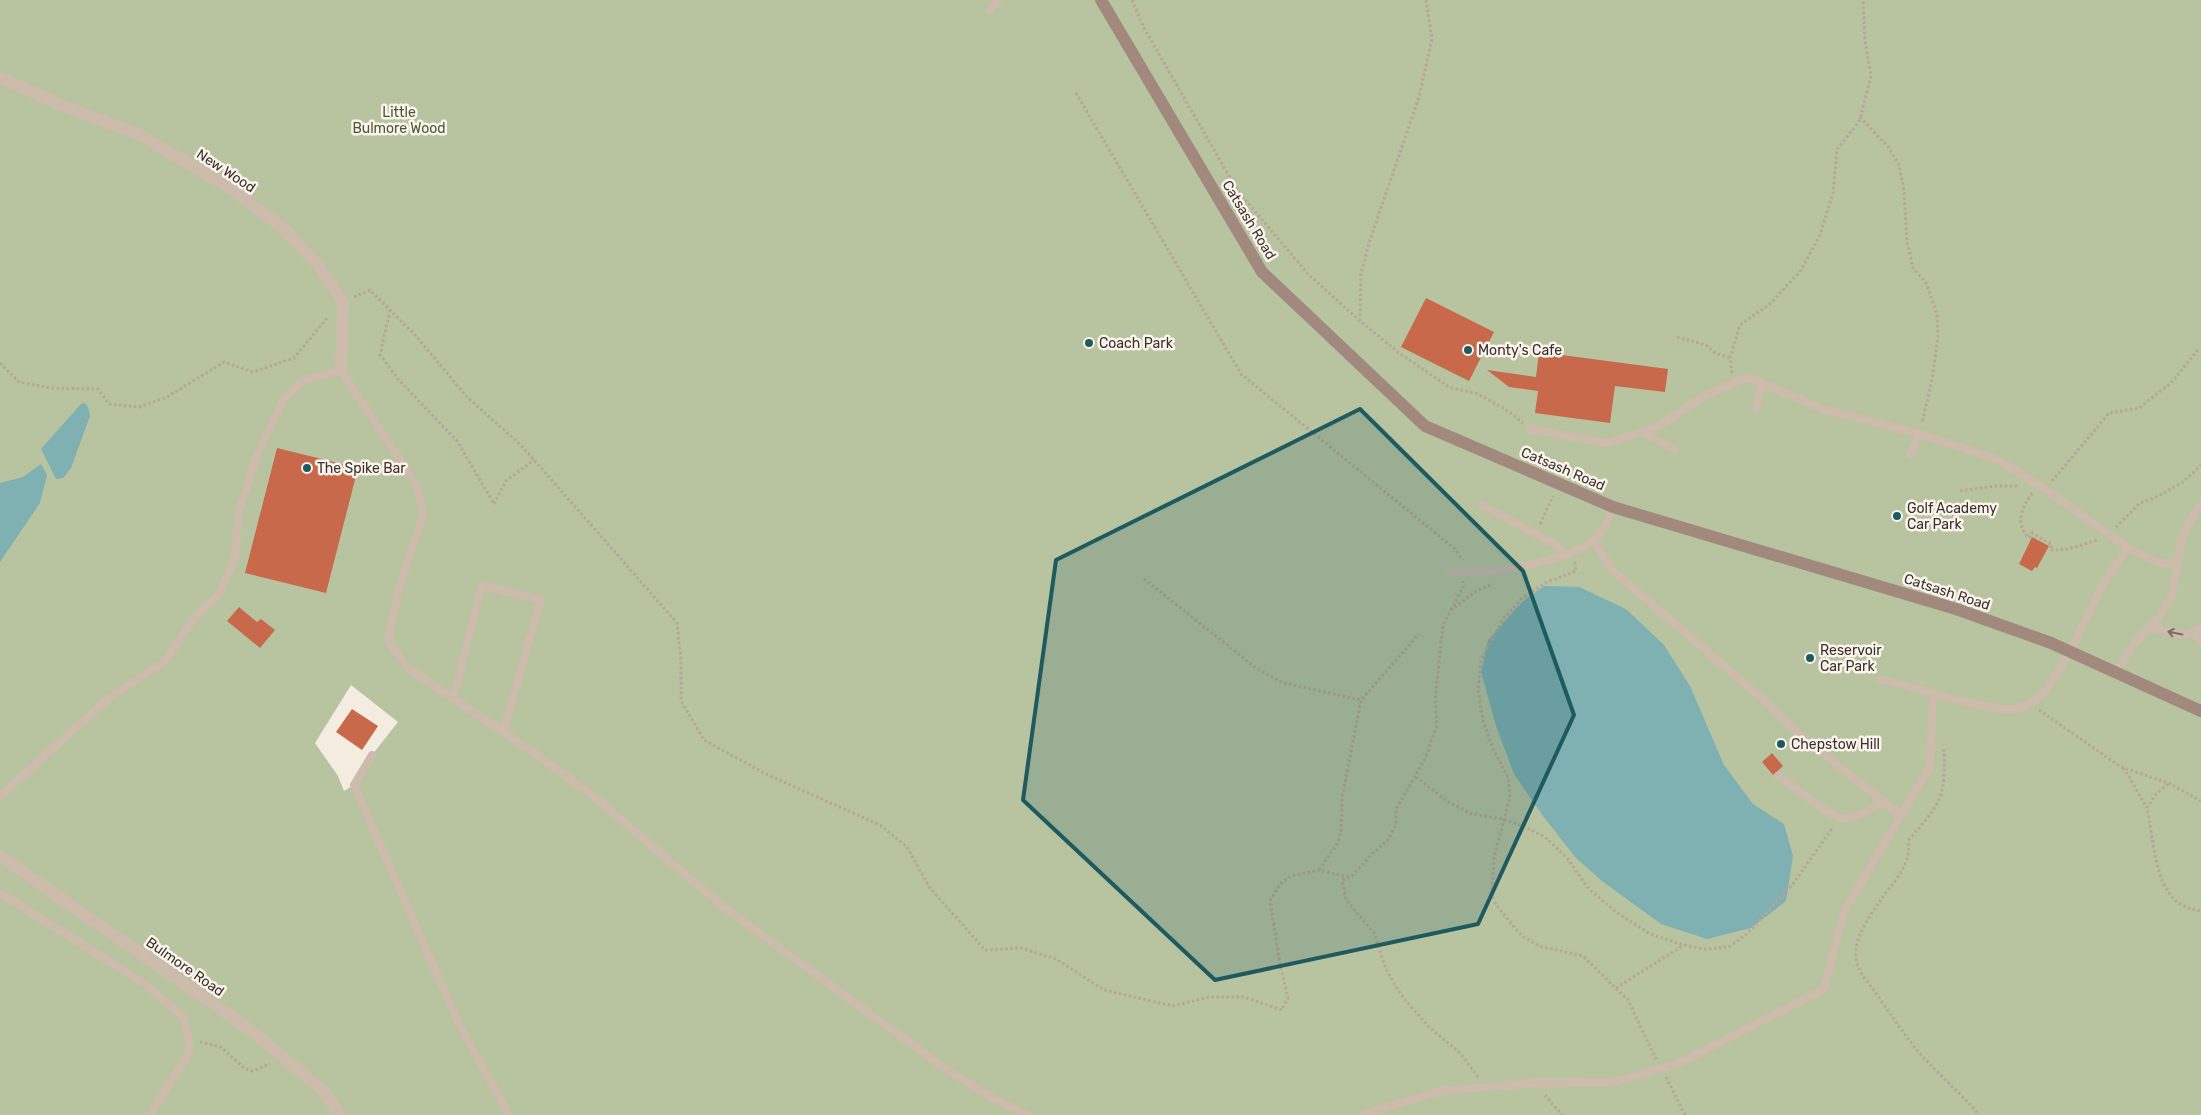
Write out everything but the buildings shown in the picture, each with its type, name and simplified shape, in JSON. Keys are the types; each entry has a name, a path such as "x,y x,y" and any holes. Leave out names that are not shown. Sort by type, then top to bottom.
{"street":[{"name":"Catsash Road","path":"1101,0 1262,272 1425,426 1613,507 1956,610 2051,642 2116,674 2201,711"},
{"name":"New Wood","path":"0,78 71,109 138,134 230,188 281,226 318,265 343,302"},
{"path":"341,371 343,302"},
{"name":"Bulmore Road","path":"0,856 252,1031 321,1089 341,1115"}],"lane":[{"path":"990,10 998,0"},
{"path":"0,796 108,699 165,661 195,617 219,594 235,558 239,512 255,460 283,400 304,380 341,371 418,487 423,515 399,588 388,641 408,668 595,797 722,905 943,1067 994,1098 1028,1115"},
{"path":"1530,429 1607,443 1658,427 1702,397 1747,377 1825,410 1920,434 1996,459 2042,487 2128,548 2157,562 2177,565"},
{"path":"1756,408 1762,384"},
{"path":"1642,432 1674,449"},
{"path":"1910,455 1920,434"},
{"path":"1482,505 1556,545 1564,554"},
{"path":"2116,674 2133,645 2172,596 2182,537 2197,509 2201,506"},
{"path":"1450,572 1495,571 1535,563 1574,551 1593,540 1605,524 1613,507"},
{"path":"1593,540 1612,570 1758,696 1801,736 1900,815"},
{"path":"2074,643 2104,582 2128,548"},
{"path":"453,699 482,585 541,600 503,732"},
{"path":"2149,627 2184,635 2198,630 2201,642"},
{"path":"1880,680 2000,709 2016,709 2030,704 2044,694 2065,660"},
{"path":"1361,1115 1440,1091 1535,1083 1613,1082 1662,1069 1678,1064 1824,989 1844,912 1930,766 1933,694"},
{"path":"372,755 354,785 458,1022 509,1115"},
{"path":"1778,776 1839,818 1853,817 1869,811 1882,801"},
{"path":"0,892 145,984 184,1018 189,1041 189,1053 150,1115"}],"path":[{"path":"1132,0 1144,28 1238,190 1308,274 1360,322 1399,353 1450,387 1478,394 1508,411 1530,429"},
{"path":"1360,322 1361,274 1369,243 1419,97 1432,39 1426,0"},
{"path":"1678,337 1706,345 1715,353 1730,358 1740,325 1771,303 1801,270 1820,235 1833,193 1837,149 1859,122 1871,76 1865,41 1863,0"},
{"path":"1076,93 1240,374 1455,549 1464,560 1462,587 1443,625 1435,700 1437,725 1416,777 1396,809 1396,824 1389,838 1353,875 1342,880 1346,900 1374,933 1386,969 1401,995 1430,1028 1460,1053 1485,1087"},
{"path":"1860,117 1888,147 1899,165 1904,191 1907,241 1913,268 1926,283 1938,314 1938,335 1932,380 1920,434"},
{"path":"0,363 19,382 50,388 98,389 109,404 139,407 167,397 224,362 253,372 294,358 321,324 343,302 370,290 416,336 467,397 521,445 677,623 681,660 682,702 704,740 768,775 880,825 907,847 930,888 985,950 1021,948 1056,959 1104,990 1173,1006 1209,997 1243,997 1282,1010 1288,998 1280,964 1270,901 1280,884 1291,876 1319,870 1348,877"},
{"path":"390,310 380,355 398,379 457,441 494,504 506,481 534,460"},
{"path":"2201,350 2197,351 2171,382 2139,408 2109,413 2042,487 2032,494 2023,507 2020,519 2024,533 2029,538 2032,533 2052,545 2050,550 2083,546 2109,534 2140,503 2182,483 2201,464"},
{"path":"1535,534 1559,484"},
{"path":"1960,491 1995,486 2022,486"},
{"path":"2027,490 2032,494"},
{"path":"1574,551 1576,571 1545,583 1520,600 1502,621 1481,660 1478,690 1483,721 1494,751 1508,778 1510,798 1494,858 1492,894 1496,905 1521,935 1539,946 1583,956 1628,1000 1646,1040 1685,1115"},
{"path":"1144,579 1256,668 1283,683 1361,700"},
{"path":"1451,610 1476,591 1498,582"},
{"path":"1319,870 1338,843 1341,832 1342,798 1361,700 1419,634"},
{"path":"2030,704 2121,766 2128,774 2147,808 2159,871 2166,888 2175,900 2186,907 2201,911"},
{"path":"1944,742 1944,789 1939,803 1908,841 1910,849 1906,861 1896,881 1880,901 1861,933 1856,949 1858,968 1866,984 1878,996 1899,1027 1923,1057 1979,1115"},
{"path":"2121,766 2169,783 2201,801"},
{"path":"1416,777 1447,801 1472,814 1503,819 1545,837 1567,858 1589,889 1616,912 1650,934 1684,945 1705,949 1729,947 1748,933 1794,884 1839,818"},
{"path":"2147,808 2155,795 2169,783"},
{"path":"1616,988 1684,945"},
{"path":"189,1041 208,1042 221,1047 245,1069 253,1071 270,1064 281,1055"},
{"path":"1535,1083 1562,1115"}],"highlighted area":[{"path":"1360,409 1523,571 1574,715 1478,924 1215,980 1023,800 1056,560"}],"green space":[{"name":"Little Bulmore Wood","path":"0,0 2201,0 2201,1115 0,1115","holes":["351,685 398,722 372,755 354,785 344,791 338,776 315,743"]}],"water":[{"path":"85,403 90,416 71,468 63,478 56,479 41,449 81,404"},
{"path":"41,464 47,475 40,503 0,562 0,483 23,477"},
{"path":"1544,586 1579,587 1626,609 1664,645 1690,686 1724,765 1753,804 1784,824 1793,856 1786,901 1751,928 1707,939 1661,924 1602,881 1576,858 1543,816 1514,774 1496,726 1481,672 1488,640 1522,602"}],"place":[{"name":"Coach Park","path":"1089,343"},
{"name":"Monty's Cafe","path":"1468,350"},
{"name":"The Spike Bar","path":"307,468"},
{"name":"Golf Academy Car Park","path":"1897,516"},
{"name":"Reservoir Car Park","path":"1810,658"},
{"name":"Chepstow Hill","path":"1781,744"}]}
